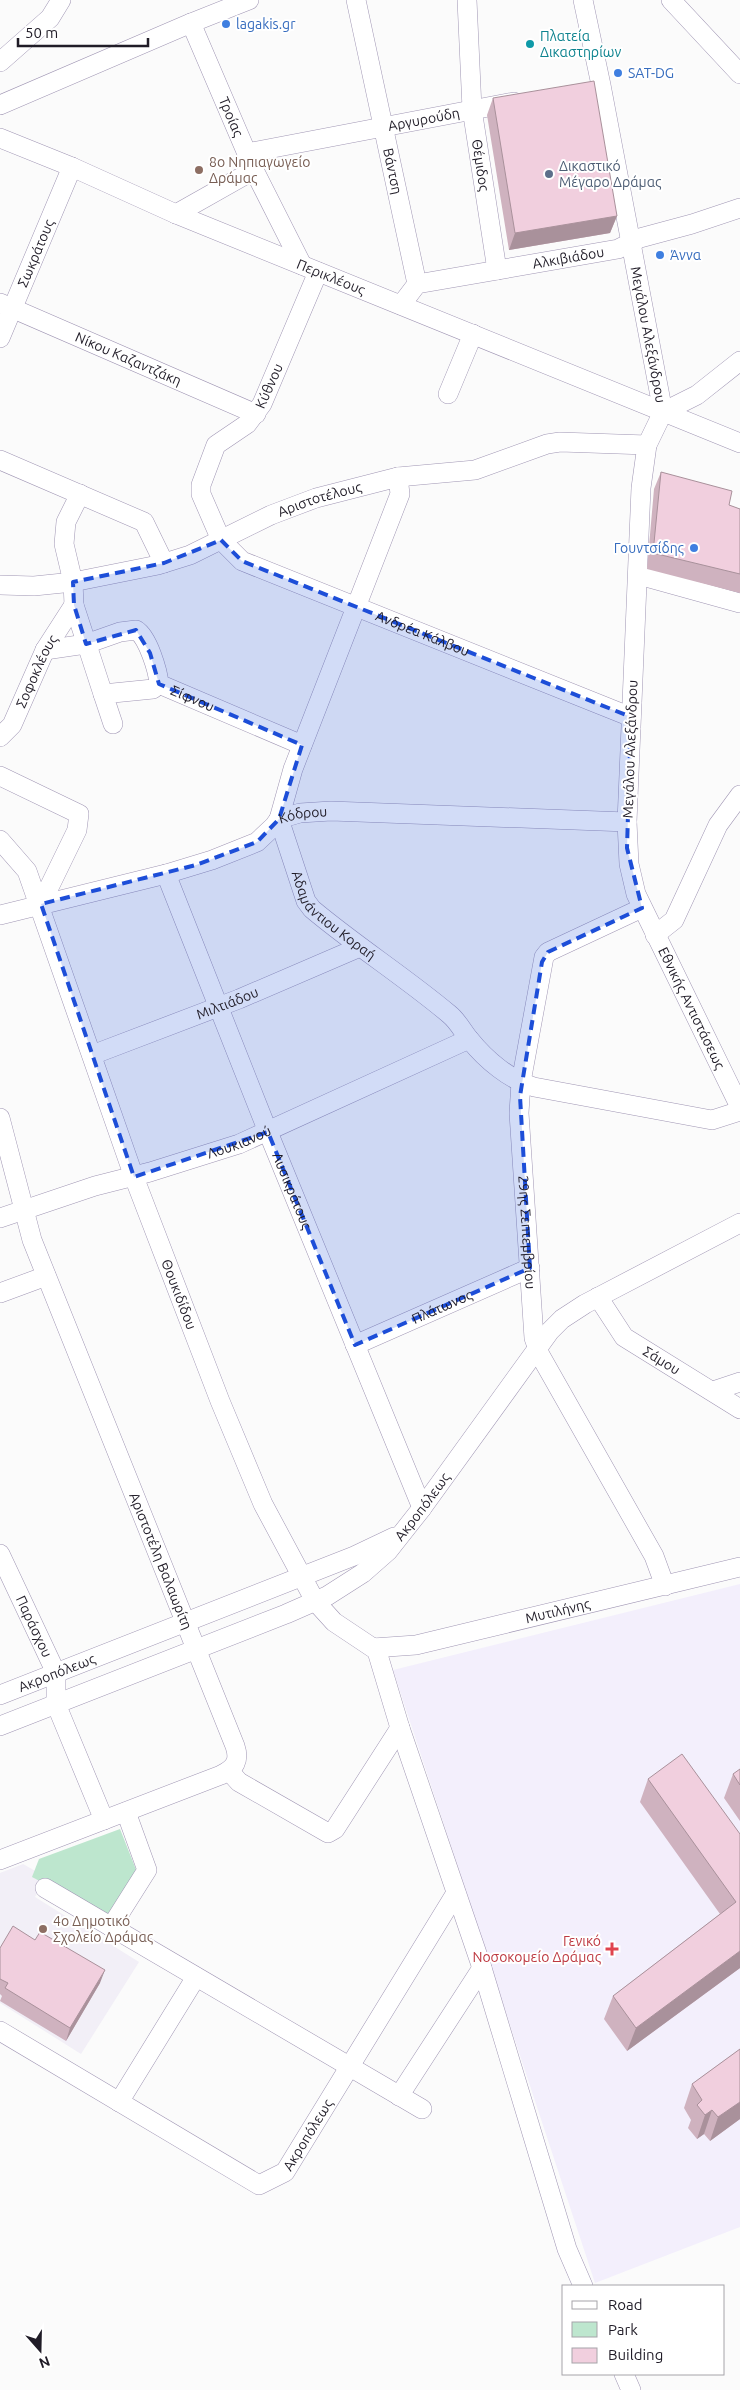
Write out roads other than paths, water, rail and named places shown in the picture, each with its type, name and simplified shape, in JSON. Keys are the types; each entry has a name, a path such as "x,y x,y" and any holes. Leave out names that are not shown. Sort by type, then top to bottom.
{"street":[{"path":"0,62 50,18 61,0"},
{"path":"0,105 249,0"},
{"name":"Βάντση","path":"356,0 416,284"},
{"name":"Θέμιδος","path":"467,0 472,110 497,270"},
{"name":"Μεγάλου Αλεξάνδρου","path":"583,0 663,412 646,445 643,456 631,717 627,822 629,864 642,908"},
{"path":"671,0 740,74"},
{"name":"Τροίας","path":"191,23 251,162 310,268"},
{"path":"583,89 601,86"},
{"name":"Αργυρούδη","path":"176,214 251,162 384,127 528,99"},
{"name":"Περικλέους","path":"0,138 72,167 176,214 740,443"},
{"name":"Σωκράτους","path":"0,338 6,305 72,167"},
{"name":"Αλκιβιάδου","path":"416,284 618,249 630,242 740,208"},
{"name":"Κύθνου","path":"221,540 201,494 201,485 216,445 246,424 256,414 310,268"},
{"path":"401,305 416,284"},
{"name":"Νίκου Καζαντζάκη","path":"6,305 256,414"},
{"path":"448,394 472,334"},
{"path":"663,412 697,395 740,361"},
{"name":"Αριστοτέλους","path":"0,585 34,586 73,582 164,563 221,540 283,510 360,486 398,477 475,470 548,444 560,442 646,445"},
{"path":"0,460 144,522 164,563"},
{"path":"279,818 289,778 400,494 398,477"},
{"path":"80,494 66,522 64,544 73,582 74,605 113,724"},
{"name":"Ανδρέα Κάλβου","path":"221,540 242,561 631,717"},
{"path":"639,575 740,603"},
{"name":"Σοφοκλέους","path":"0,737 12,725 45,650 74,605"},
{"name":"Σίφνου","path":"86,644 120,632 138,631 142,634 154,662 159,684 302,745"},
{"path":"45,650 86,644"},
{"path":"103,694 153,689 159,684"},
{"path":"0,776 79,814 77,830 40,904"},
{"path":"655,935 674,920 718,826 740,794"},
{"name":"Κόδρου","path":"0,915 166,874 246,847 263,837 279,818 300,813 331,811 627,822"},
{"name":"Αδαμάντιου Κοραή","path":"279,818 306,901 312,909 360,948 449,1013 469,1039 505,1073 520,1082 534,1087 712,1120 740,1111"},
{"name":"Θουκιδίδου","path":"0,840 23,864 40,904 134,1177 263,1504 315,1601 345,1631 368,1646 376,1648"},
{"name":"Λυσικράτους","path":"166,874 268,1132 422,1508"},
{"name":"Εθνικής Αντιστάσεως","path":"642,908 740,1107"},
{"name":"29ης Σεπτεμβρίου","path":"642,908 548,952 544,957 520,1082 520,1113 534,1338 654,1556 665,1586"},
{"name":"Μιλτιάδου","path":"92,1055 218,1008 360,948"},
{"name":"Λουκιανού","path":"0,1218 95,1186 134,1177 239,1144 469,1039"},
{"name":"Αριστοτέλη Βαλαωρίτη","path":"0,1118 32,1240 237,1750 236,1764 229,1771"},
{"name":"Ακροπόλεως","path":"0,1695 354,1556 402,1533 538,1347 562,1319 598,1297 740,1223"},
{"name":"Πλάτωνος","path":"355,1345 530,1268"},
{"path":"0,1294 46,1276"},
{"name":"Σάμου","path":"598,1297 624,1337 740,1409"},
{"path":"713,1391 740,1382"},
{"path":"0,1726 315,1601 363,1573 388,1551 402,1533"},
{"name":"Παράσχου","path":"0,1554 56,1673"},
{"name":"Μυτιλήνης","path":"376,1648 416,1645 439,1640 740,1567"},
{"path":"376,1648 400,1728 482,1968 567,2249 583,2285"},
{"path":"56,1673 56,1704 104,1820"},
{"path":"0,1860 229,1771 239,1782 328,1833 335,1829 400,1728"},
{"path":"111,1927 147,1870 126,1812"},
{"path":"45,1888 422,2109"},
{"name":"Ακροπόλεως","path":"0,2031 259,2185 285,2172 456,1893"},
{"path":"399,2096 482,1968"},
{"path":"119,2102 196,1977"},
{"path":"624,2375 631,2390"}],"place":[{"name":"lagakis.gr","path":"226,24"},
{"name":"Πλατεία Δικαστηρίων","path":"530,44"},
{"name":"SAT-DG","path":"618,73"},
{"name":"8ο Νηπιαγωγείο Δράμας","path":"199,170"},
{"name":"Δικαστικό Μέγαρο Δράμας","path":"549,174"},
{"name":"Άννα","path":"660,255"},
{"name":"Γουντσίδης","path":"694,548"},
{"name":"4ο Δημοτικό Σχολείο Δράμας","path":"43,1929"},
{"name":"Γενικό Νοσοκομείο Δράμας","path":"612,1949"}]}
